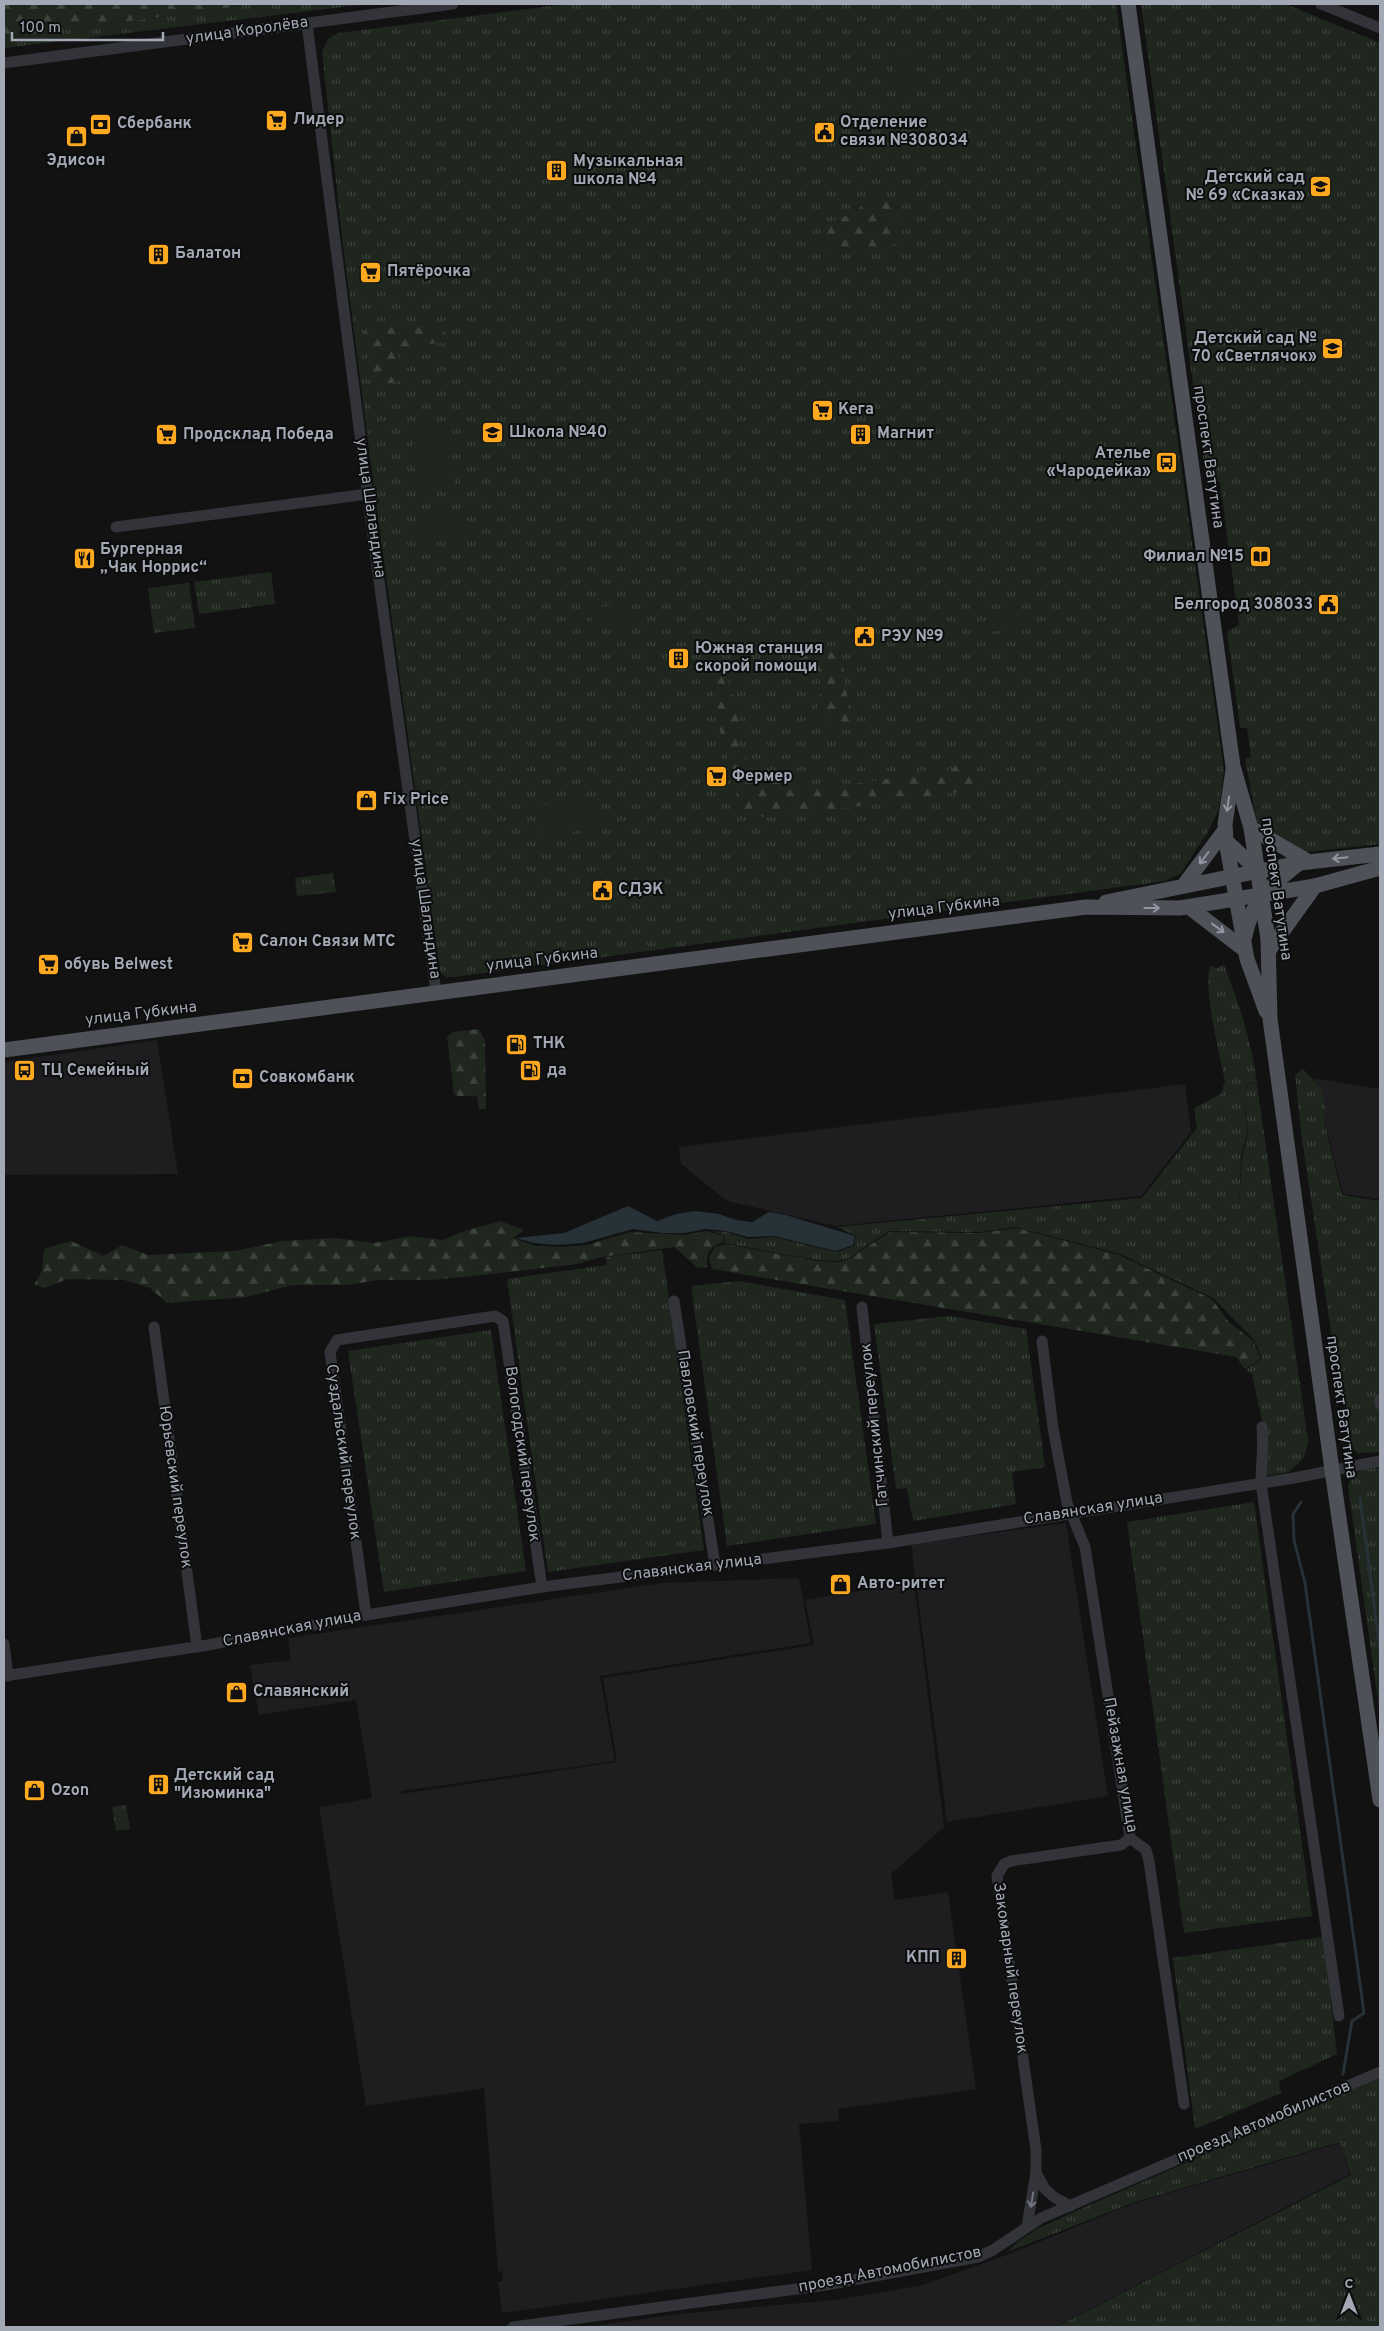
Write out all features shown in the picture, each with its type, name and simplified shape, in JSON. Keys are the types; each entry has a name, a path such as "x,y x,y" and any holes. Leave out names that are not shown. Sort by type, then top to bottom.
{"main road":[{"name":"проспект Ватутина","path":"1128,4 1233,766 1251,832 1269,944 1263,985"},
{"name":"проспект Ватутина","path":"1233,766 1225,836 1244,946 1263,985 1270,1019 1332,1470 1380,1800"},
{"path":"1225,836 1235,845 1242,845 1251,832"},
{"path":"1193,906 1218,891 1232,876 1244,860 1251,832"},
{"path":"1251,832 1304,862"},
{"path":"1225,836 1244,860 1274,883 1310,887"},
{"path":"1191,884 1225,836"},
{"name":"улица Губкина","path":"4,1050 1086,907 1304,862 1380,854"},
{"path":"1244,946 1252,912 1261,895 1274,883 1304,862"},
{"path":"1304,862 1294,876 1297,882 1310,887"},
{"name":"улица Губкина","path":"1086,907 1193,906 1310,887 1380,868"},
{"path":"1191,884 1218,891 1236,899 1252,912 1264,927 1269,944"},
{"path":"1191,884 1203,893 1202,899 1193,906"},
{"path":"1269,944 1310,887"},
{"path":"1193,906 1244,946"},
{"path":"1244,946 1256,932 1269,944"}],"street":[{"name":"улица Королёва","path":"6,63 453,4"},
{"path":"1321,4 1380,28"},
{"name":"улица Шаландина","path":"307,24 368,494 436,992"},
{"path":"116,527 368,494"},
{"name":"Павловский переулок","path":"674,1301 715,1565"},
{"name":"Гатчинский переулок","path":"862,1307 888,1542"},
{"name":"Суздальский переулок","path":"366,1615 330,1352 336,1340 495,1316 503,1320"},
{"name":"Вологодский переулок","path":"503,1320 542,1587"},
{"name":"Юрьевский переулок","path":"154,1327 197,1647"},
{"name":"Пейзажная улица","path":"1042,1341 1053,1428 1070,1512 1082,1535 1085,1547 1130,1838 1146,1850 1149,1861 1184,2104"},
{"path":"1262,1427 1264,1441 1261,1460 1261,1483 1339,2016"},
{"name":"Славянская улица","path":"6,1676 197,1647 366,1615 542,1587 888,1542 1261,1483 1380,1462"},
{"path":"4,1644 6,1676"},
{"name":"Закомарный переулок","path":"1027,2226 1036,2174 1036,2150 997,1876 1004,1864 1011,1862 1120,1845 1130,1838"},
{"name":"проезд Автомобилистов","path":"513,2327 826,2285 978,2257 1005,2242 1027,2226 1070,2206 1380,2072"},
{"path":"1036,2174 1045,2189 1054,2197 1070,2206"}],"shaded area":[{"path":"157,1040 178,1174 4,1175 4,1062"},
{"path":"1314,1078 1380,1089 1380,1199 1343,1194"},
{"path":"1185,1084 1191,1132 1141,1196 836,1226 727,1201 681,1164 679,1147"},
{"path":"628,1206 657,1221 676,1214 695,1211 719,1214 736,1220 752,1222 769,1212 786,1215 855,1236 853,1245 836,1251 774,1236 748,1237 726,1231 706,1229 684,1233 663,1233 633,1229 583,1243 557,1245 533,1243 516,1238 564,1233"},
{"path":"1066,1523 1108,1796 947,1822 911,1544"},
{"path":"799,1578 811,1643 600,1676 615,1761 401,1791 401,1794 617,1762 603,1678 814,1645 805,1600 914,1582 944,1827 891,1874 895,1900 948,1892 976,2089 839,2109 838,2121 799,2124 812,2270 502,2313 498,2282 503,2281 502,2271 498,2272 484,2088 366,2106 319,1807 372,1798 356,1700 259,1715 250,1665 291,1660 288,1638 663,1583"},
{"path":"1340,2143 1350,2174 1055,2327 585,2327 678,2314 834,2300 923,2285 1009,2254 1135,2203"}],"green space":[{"path":"4,4 240,4 239,6 4,38"},
{"path":"240,4 368,4 4,48 4,38 239,6"},
{"path":"567,4 1116,4 1224,770 1219,809 1208,832 1180,874 1165,881 454,977 446,977 440,972 374,488 343,245 322,52 328,39 338,33"},
{"path":"1141,4 1286,4 1380,43 1380,844 1306,852 1257,822 1245,759 1251,757 1247,728 1240,728 1227,631 1239,625 1220,482 1206,478"},
{"path":"911,54 917,92 897,95 891,57"},
{"path":"884,197 894,200 899,241 890,247 879,249 826,252 824,233 834,220 858,212 862,204 868,200"},
{"path":"431,323 457,341 419,345 419,351 399,354 402,381 372,386 364,331"},
{"path":"448,421 455,484 417,488 410,426"},
{"path":"460,512 463,535 423,540 420,516"},
{"path":"271,572 275,604 199,614 194,582"},
{"path":"189,583 195,628 154,633 148,588"},
{"path":"625,604 628,625 593,630 590,609"},
{"path":"1025,609 1028,627 989,632 987,614"},
{"path":"841,649 851,727 848,730 840,729 818,713 821,682 801,666 798,655"},
{"path":"709,664 721,665 727,669 729,677 728,688 737,701 742,727 739,747 755,773 787,786 841,786 952,769 961,760 969,760 974,783 971,790 811,813 768,817 744,815 739,808 732,765 723,748"},
{"path":"593,799 597,828 543,836 539,806"},
{"path":"333,873 336,892 297,896 295,878"},
{"path":"1211,965 1217,968 1224,965 1244,1023 1255,1068 1257,1084 1252,1082 1247,1085 1244,1093 1248,1085 1252,1083 1257,1085 1308,1440 1304,1457 1289,1472 1265,1476 1266,1440 1252,1374 1246,1370 1262,1358 1254,1340 1213,1298 1120,1254 1016,1227 979,1232 889,1231 847,1259 836,1261 817,1260 724,1243 725,1236 711,1231 726,1232 748,1239 774,1237 837,1252 854,1246 856,1236 837,1227 1142,1198 1197,1128 1194,1108 1221,1094 1225,1081 1210,1003 1208,986","holes":["1244,1093 1248,1132 1242,1157 1239,1209 1241,1156 1247,1132"]},
{"path":"479,1029 485,1041 486,1109 479,1109 477,1096 458,1096 454,1094 447,1037 453,1032"},
{"path":"1303,1069 1322,1090 1325,1106 1324,1121 1342,1195 1380,1201 1380,1452 1358,1453 1348,1445 1346,1405 1337,1371 1302,1139 1295,1075"},
{"path":"500,1221 524,1230 513,1238 536,1246 566,1247 587,1245 630,1232 686,1235 706,1231 724,1236 723,1242 710,1251 707,1258 707,1267 698,1268 674,1247 602,1257 577,1264 483,1275 431,1280 378,1280 348,1285 292,1285 247,1297 167,1303 150,1288 124,1280 67,1279 45,1288 34,1285 42,1271 44,1249 71,1241 104,1256 122,1245 148,1255 235,1251 282,1241 335,1238 374,1243 410,1236 443,1240 461,1232"},
{"path":"1017,1228 1119,1255 1212,1299 1229,1322 1253,1341 1261,1358 1245,1369 1236,1357 712,1269 709,1257 715,1247 725,1244 817,1261 837,1262 847,1260 890,1232 979,1233"},
{"path":"662,1250 704,1550 548,1572 507,1279 607,1265 606,1257"},
{"path":"738,1281 845,1300 876,1524 727,1546 691,1286"},
{"path":"949,1316 1026,1329 1045,1467 1012,1472 1016,1504 913,1521 907,1488 896,1489 874,1324"},
{"path":"491,1330 526,1571 384,1592 348,1351"},
{"path":"1380,1468 1380,1715 1348,1486 1356,1473"},
{"path":"1254,1502 1312,1916 1184,1933 1127,1522"},
{"path":"126,1805 130,1829 116,1831 112,1807"},
{"path":"1323,1937 1337,2054 1279,2081 1281,2093 1195,2129 1173,1958"},
{"path":"1380,2078 1380,2327 1056,2327 1351,2175 1340,2142 1135,2202 1007,2252 1037,2229"}],"waterway":[{"path":"1360,1498 1380,1650"},
{"path":"1301,1502 1293,1514 1294,1540 1305,1583 1364,2013 1352,2021 1343,2074"}],"place":[{"name":"Лидер","path":"277,120"},
{"name":"Сбербанк","path":"101,124"},
{"name":"Отделение связи №308034","path":"824,132"},
{"name":"Эдисон","path":"76,137"},
{"name":"Музыкальная школа №4","path":"557,171"},
{"name":"Детский сад № 69 «Сказка»","path":"1321,187"},
{"name":"Балатон","path":"159,254"},
{"name":"Пятёрочка","path":"371,272"},
{"name":"Детский сад № 70 «Светлячок»","path":"1333,348"},
{"name":"Кега","path":"822,410"},
{"name":"Школа №40","path":"493,433"},
{"name":"Магнит","path":"861,434"},
{"name":"Продсклад Победа","path":"167,435"},
{"name":"Ателье «Чародейка»","path":"1167,463"},
{"name":"Филиал №15","path":"1260,557"},
{"name":"Бургерная „Чак Норрис“","path":"84,559"},
{"name":"Белгород 308033","path":"1329,605"},
{"name":"РЭУ №9","path":"865,637"},
{"name":"Южная станция скорой помощи","path":"679,658"},
{"name":"Фермер","path":"716,777"},
{"name":"Fix Price","path":"367,800"},
{"name":"СДЭК","path":"602,890"},
{"name":"Салон Связи МТС","path":"243,942"},
{"name":"обувь Belwest","path":"48,965"},
{"name":"ТНК","path":"517,1044"},
{"name":"ТЦ Семейный","path":"25,1071"},
{"name":"да","path":"531,1071"},
{"name":"Совкомбанк","path":"243,1078"},
{"name":"Авто-ритет","path":"841,1584"},
{"name":"Славянский","path":"237,1692"},
{"name":"Детский сад \"Изюминка\"","path":"158,1785"},
{"name":"Ozon","path":"35,1791"},
{"name":"КПП","path":"956,1958"}]}
